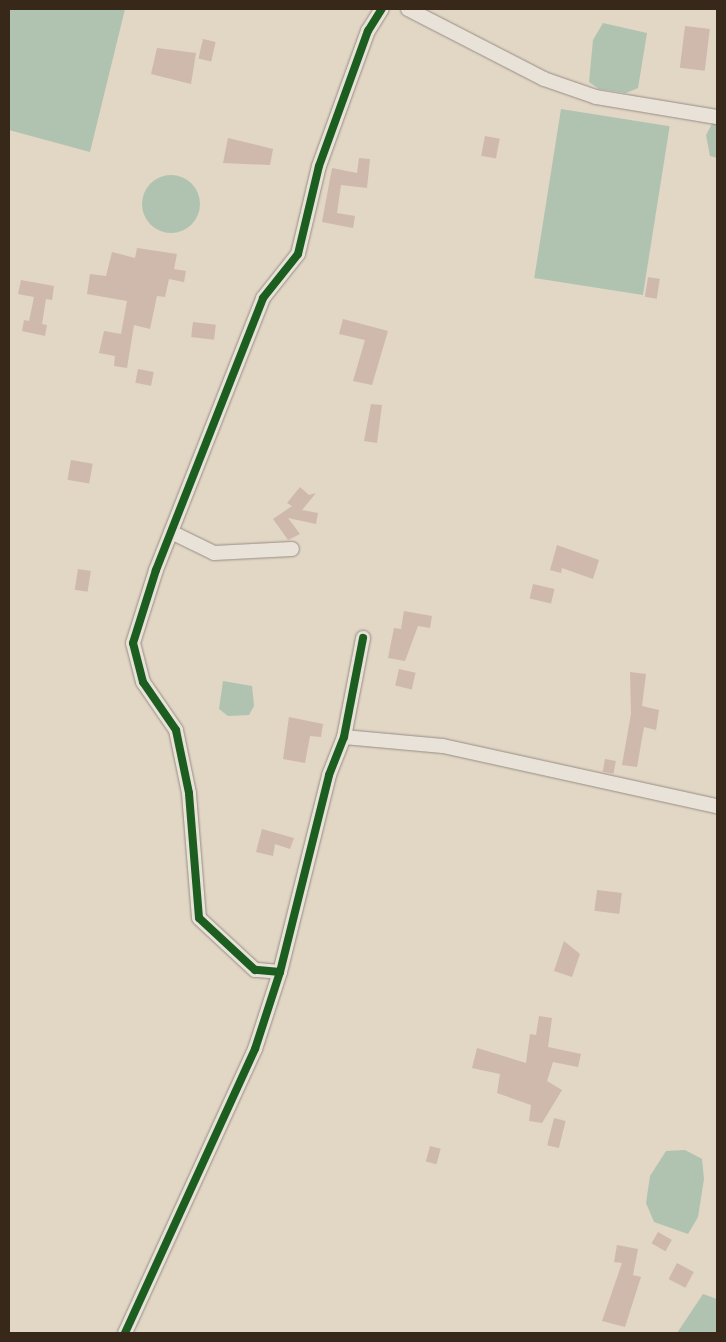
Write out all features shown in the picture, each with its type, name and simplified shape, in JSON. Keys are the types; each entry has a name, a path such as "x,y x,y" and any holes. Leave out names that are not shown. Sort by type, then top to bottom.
{"street":[{"path":"280,972 255,970 199,918 189,794 176,730 143,682 133,643 171,532 263,298 298,254 319,166 368,31 382,9"},
{"path":"408,9 544,80 596,97 717,117"},
{"path":"171,532 214,554 292,548"},
{"path":"125,1333 255,1049 280,972 328,775 344,737 363,638"},
{"path":"344,737 443,746 717,806"}],"shaded area":[{"path":"9,9 125,9 90,152 9,130"},
{"path":"603,23 647,33 638,88 626,93 599,89 589,82 593,40"},
{"path":"561,109 670,126 643,295 534,278"},
{"path":"713,122 717,123 717,158 710,156 706,135"},
{"path":"171,175 182,177 195,188 200,204 198,215 187,228 171,233 160,231 147,220 142,204 144,193 155,180"},
{"path":"223,681 252,686 254,706 249,715 228,716 219,709"},
{"path":"685,1150 702,1159 704,1179 698,1217 688,1234 654,1222 646,1203 650,1176 666,1151"},
{"path":"703,1294 717,1299 717,1333 677,1333"}],"building":[{"path":"685,26 710,29 705,71 680,68"},
{"path":"203,39 216,42 211,61 199,58"},
{"path":"157,48 196,53 191,84 151,74"},
{"path":"485,136 500,139 496,158 481,156"},
{"path":"228,138 273,149 270,165 223,163"},
{"path":"359,158 370,159 367,188 341,185 337,213 355,216 353,228 322,222 332,168 357,173"},
{"path":"137,248 177,254 174,269 186,271 184,282 169,279 165,297 157,296 150,329 134,325 127,368 114,366 115,356 99,353 104,331 121,334 127,301 87,294 90,274 106,276 112,252 135,258"},
{"path":"648,277 660,279 657,299 645,297"},
{"path":"21,280 54,286 52,300 46,299 42,324 47,325 45,336 22,331 24,320 29,321 34,297 18,294"},
{"path":"343,319 388,331 372,385 353,381 365,340 339,334"},
{"path":"193,322 216,325 214,340 191,337"},
{"path":"138,369 154,372 151,386 135,383"},
{"path":"371,404 382,405 377,443 364,441"},
{"path":"71,460 93,464 89,484 68,480"},
{"path":"300,487 309,495 316,493 302,510 318,513 316,524 288,518 300,534 288,540 273,519 292,506 287,503"},
{"path":"557,545 599,560 593,579 562,568 561,573 550,570"},
{"path":"78,569 91,571 88,592 75,590"},
{"path":"533,584 554,589 551,604 530,599"},
{"path":"404,611 432,616 430,628 418,626 405,661 388,658 394,628 401,629"},
{"path":"399,669 416,673 412,689 395,686"},
{"path":"630,672 646,674 642,706 659,710 656,730 644,727 637,767 622,765 631,714"},
{"path":"289,717 323,724 321,737 310,736 305,763 283,759"},
{"path":"605,759 616,761 614,774 603,772"},
{"path":"262,829 294,838 290,849 275,844 273,856 256,852"},
{"path":"597,890 622,893 619,914 594,911"},
{"path":"564,941 580,954 572,977 554,971"},
{"path":"539,1016 552,1018 548,1047 581,1054 578,1067 553,1062 547,1081 562,1090 542,1123 529,1121 531,1105 497,1093 500,1074 472,1068 477,1048 526,1063 530,1034 536,1035"},
{"path":"554,1118 566,1121 559,1148 547,1145"},
{"path":"430,1146 441,1149 436,1164 426,1161"},
{"path":"658,1232 672,1240 665,1251 652,1243"},
{"path":"617,1245 638,1249 633,1275 641,1277 625,1327 602,1321 622,1263 614,1262"},
{"path":"677,1263 694,1272 685,1288 669,1279"}],"cycle path":[{"path":"280,972 255,970 199,918 189,793 176,730 143,682 133,643 156,570 263,298 298,254 319,166 368,31 382,9"},
{"path":"125,1333 255,1049 280,972 329,775 344,737 363,638"}]}
